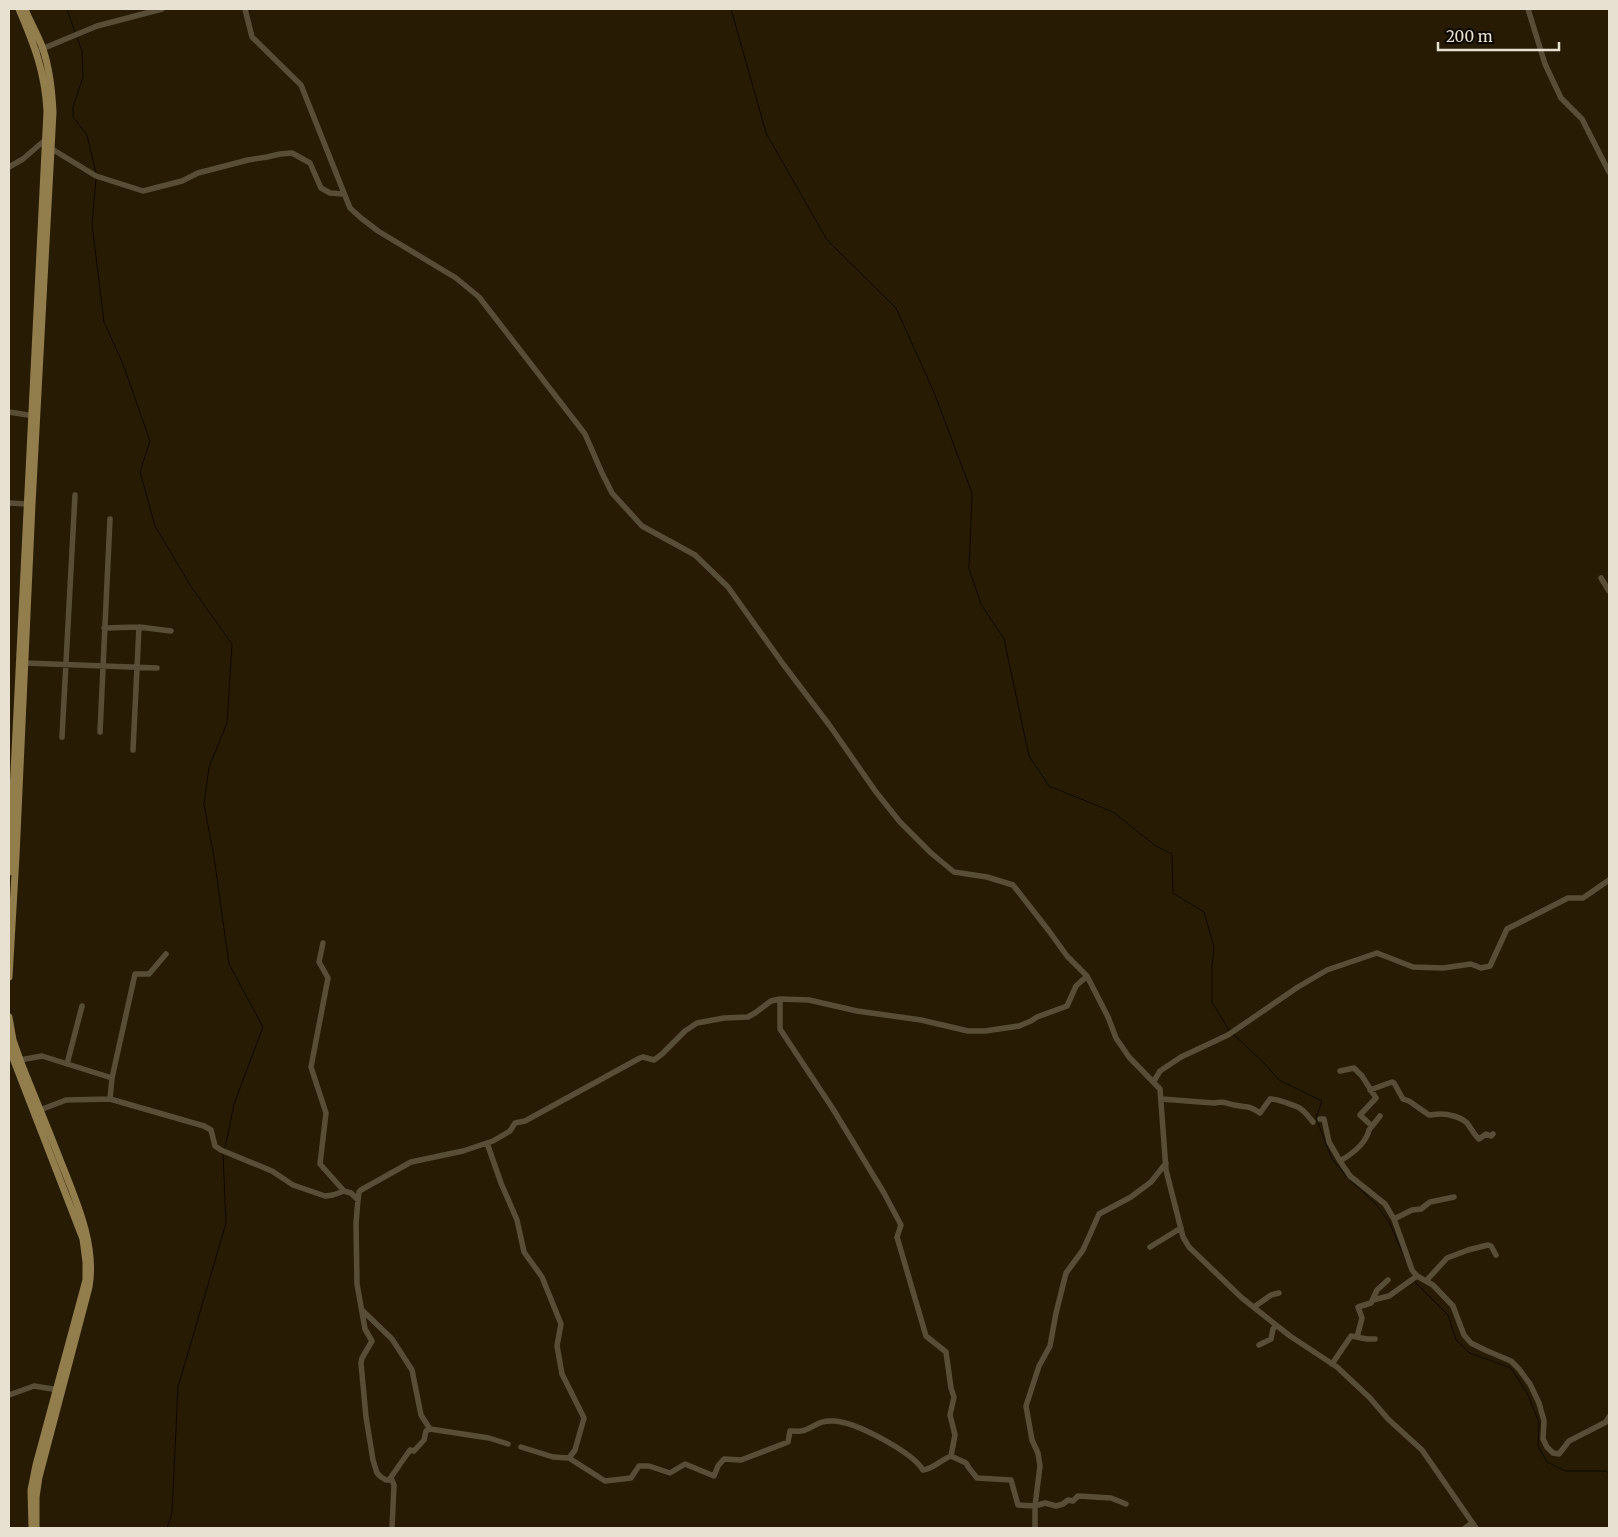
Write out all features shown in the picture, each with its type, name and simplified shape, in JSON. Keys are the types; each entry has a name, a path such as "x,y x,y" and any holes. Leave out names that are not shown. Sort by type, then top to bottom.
{"main road":[{"path":"19,9 40,49"},
{"path":"9,977 25,663 34,416 49,141 46,89 40,49 25,9"},
{"path":"9,872 27,504 52,149 49,141"},
{"path":"9,1017 12,1040 70,1184 88,1239 91,1263 89,1287 36,1465 32,1490 32,1528"},
{"path":"9,1044 83,1239 86,1262 86,1280 58,1390 39,1477 36,1497 36,1528"}],"street":[{"path":"40,49 120,19 162,9"},
{"path":"245,9 252,37 300,85 350,208 398,244 456,278 479,297 585,434 612,492 642,526 694,555 728,587 876,792 900,822 930,854 954,872 987,877 1013,885 1067,956 1087,976 1108,1017 1116,1038 1129,1057 1160,1089 1166,1163 1174,1205 1183,1237 1189,1247 1254,1307 1290,1336 1332,1364 1370,1398 1388,1419 1422,1450 1474,1526 1465,1528"},
{"path":"1528,9 1543,58 1557,90 1561,98 1582,119 1609,172"},
{"path":"9,167 49,141"},
{"path":"52,149 96,176 143,192 182,181 198,173 223,166 292,153 310,163 321,188 330,193 344,194"},
{"path":"9,412 34,416"},
{"path":"62,737 75,495"},
{"path":"9,503 27,504"},
{"path":"100,732 110,519"},
{"path":"1601,578 1609,591"},
{"path":"104,628 139,626 172,631"},
{"path":"134,750 139,626"},
{"path":"25,663 157,668"},
{"path":"1154,1081 1160,1071 1181,1056 1231,1033 1298,987 1327,970 1377,953 1413,967 1443,968 1471,964 1481,968 1490,966 1507,929 1568,898 1583,898 1609,880"},
{"path":"323,943 319,962 328,978 311,1067 326,1113 320,1164 344,1191 351,1193 358,1200"},
{"path":"110,1099 112,1078 135,974 148,974 166,954"},
{"path":"392,1528 394,1485 392,1480 381,1477 377,1473 366,1418 361,1363 372,1340 365,1329 358,1284 356,1223 359,1192 361,1190 411,1162 463,1151 487,1143 510,1131 516,1123 525,1121 640,1058 654,1060 685,1031 697,1023 724,1018 748,1017 771,1001 780,999 809,1000 857,1011 921,1020 968,1031 985,1031 1019,1026 1067,1006 1076,986 1087,976"},
{"path":"780,999 780,1029 833,1109 884,1193 901,1225 897,1237 926,1336 946,1352 954,1397 950,1415 955,1435 951,1456"},
{"path":"67,1064 82,1006"},
{"path":"20,1060 42,1056 112,1078"},
{"path":"1340,1071 1354,1068 1362,1076 1376,1098 1360,1115 1372,1126"},
{"path":"1370,1090 1392,1082 1403,1099 1429,1115 1438,1114 1461,1119 1479,1139 1486,1134 1491,1136 1493,1134"},
{"path":"40,1110 66,1100 110,1099 204,1126 211,1130 215,1146 272,1172 293,1185 325,1196 344,1191"},
{"path":"1161,1099 1214,1103 1222,1101 1233,1105 1249,1105 1260,1113 1270,1099 1274,1099 1298,1107 1313,1122"},
{"path":"1340,1161 1350,1155 1361,1144 1380,1116"},
{"path":"1320,1119 1324,1119 1329,1142 1350,1176 1385,1204 1394,1219 1414,1279"},
{"path":"487,1143 517,1220 524,1252 542,1277 561,1324 557,1346 562,1374 584,1418 575,1450 569,1458"},
{"path":"1035,1528 1035,1506 1040,1466 1038,1453 1032,1440 1026,1406 1039,1366 1050,1346 1066,1273 1083,1250 1099,1214 1131,1197 1151,1182 1166,1163"},
{"path":"1394,1219 1412,1210 1422,1209 1430,1202 1454,1196"},
{"path":"1150,1247 1181,1228"},
{"path":"1426,1281 1447,1258 1468,1250 1488,1245 1491,1246 1496,1255"},
{"path":"1357,1337 1362,1318 1358,1307 1389,1296 1414,1279 1426,1281 1433,1285 1453,1306 1464,1335 1471,1343 1511,1361 1519,1369 1530,1384 1539,1403 1544,1421 1543,1439 1553,1453 1559,1454 1569,1441 1606,1422 1609,1417"},
{"path":"1374,1300 1377,1290 1388,1280"},
{"path":"1254,1307 1271,1295 1279,1293"},
{"path":"363,1311 392,1340 412,1370 421,1415 430,1429"},
{"path":"1259,1345 1271,1338 1276,1325"},
{"path":"1332,1364 1351,1336 1367,1339 1374,1338"},
{"path":"9,1394 34,1386 58,1390"},
{"path":"522,1448 553,1457 569,1458 606,1481 631,1478 639,1466 649,1466 670,1474 685,1464 714,1476 718,1466 724,1459 741,1460 788,1442 790,1431 804,1431 817,1423 834,1421 861,1428 918,1462 923,1470 930,1470 943,1459 951,1456 966,1463 977,1478 1011,1480 1018,1505 1035,1506 1045,1503 1056,1506 1068,1500 1073,1501 1078,1496 1111,1498 1126,1504"},
{"path":"389,1480 410,1450 414,1451 424,1440 426,1431 430,1429 489,1438 508,1444"}],"waterway":[{"path":"67,9 75,32"},
{"path":"731,9 766,133 827,240 896,308 933,390 972,493 969,569 981,604 1004,639 1029,756 1049,786 1113,812 1156,846 1172,854 1173,893 1204,912 1214,947 1212,1002 1230,1032"},
{"path":"77,38 82,51 83,77 73,107 73,117 87,135 96,173"},
{"path":"96,179 92,224 104,322 123,364 150,441 140,472 155,526 192,588 232,644 227,723 209,767 204,804 214,857 229,964 263,1027 234,1104 225,1148"},
{"path":"1233,1034 1279,1080 1322,1101 1316,1118 1332,1159 1347,1177"},
{"path":"167,1528 172,1513 178,1387 226,1223 223,1154"},
{"path":"1350,1180 1375,1203 1389,1222 1406,1260"},
{"path":"1414,1279 1448,1315 1456,1340 1470,1353 1511,1368 1527,1393 1539,1422 1538,1446 1547,1462 1565,1471 1605,1471 1609,1473"}]}
